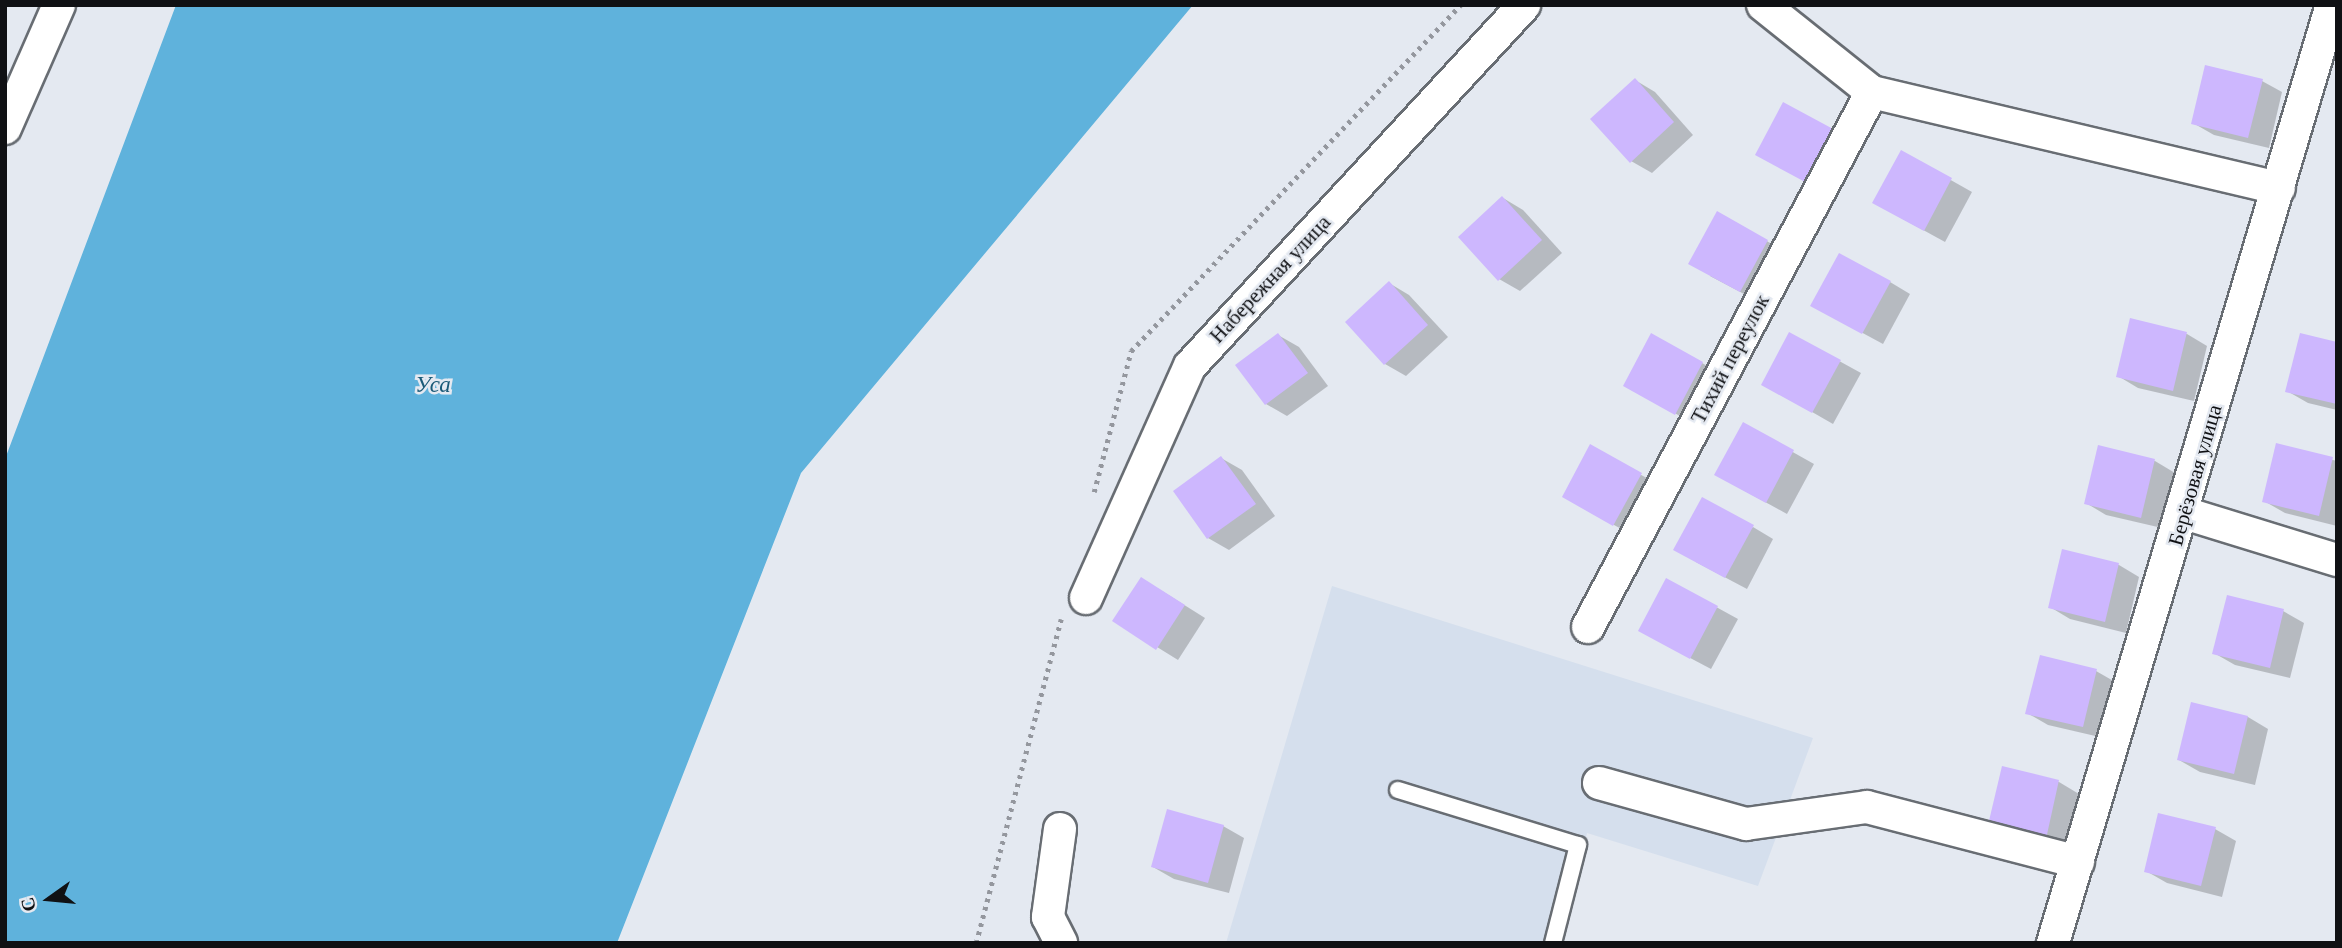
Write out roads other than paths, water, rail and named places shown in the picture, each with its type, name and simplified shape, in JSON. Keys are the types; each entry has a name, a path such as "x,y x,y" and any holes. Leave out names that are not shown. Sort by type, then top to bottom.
{"street":[{"path":"5,128 59,5"},
{"name":"Набережная улица","path":"1086,598 1189,366 1524,5"},
{"path":"1763,5 1872,92 2279,188"},
{"name":"Берёзовая улица","path":"2053,943 2184,513 2332,5"},
{"name":"Тихий переулок","path":"1588,627 1872,92"},
{"path":"2184,513 2337,560"},
{"path":"1599,783 1746,824 1867,807 2078,862"},
{"path":"1060,829 1048,917 1061,943"}],"lane":[{"path":"1398,790 1578,845 1553,943"}],"water":[{"name":"Уса","path":"176,5 1193,5 801,473 617,943 5,943 5,459"}]}
